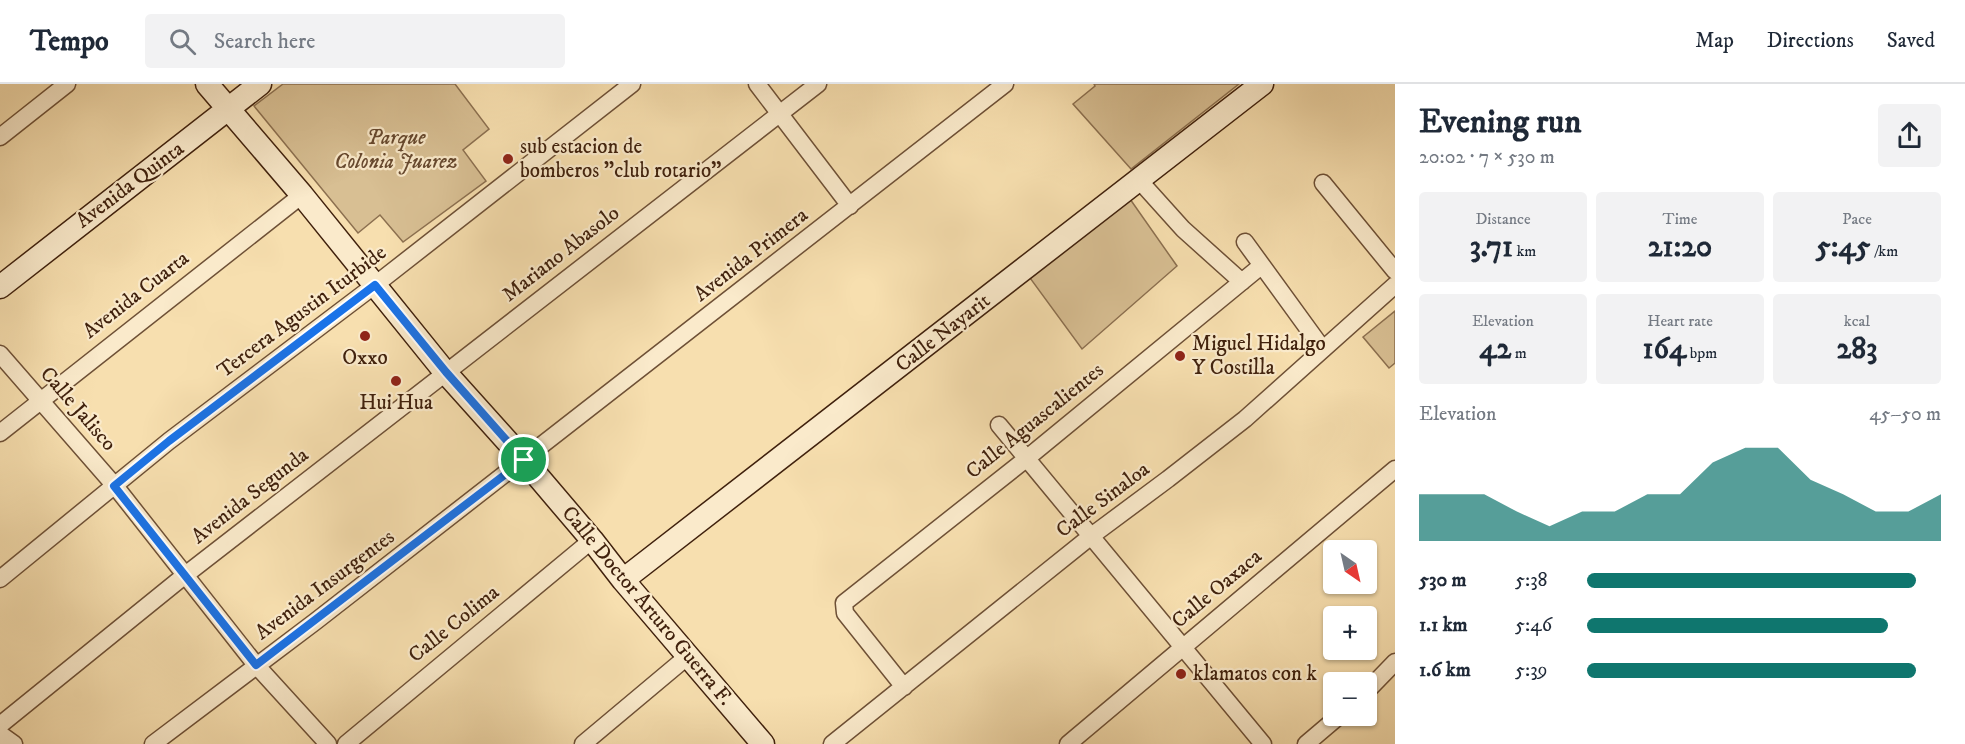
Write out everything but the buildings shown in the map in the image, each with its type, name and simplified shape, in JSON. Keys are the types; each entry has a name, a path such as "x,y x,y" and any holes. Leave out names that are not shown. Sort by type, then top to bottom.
{"street":[{"path":"0,137 67,84"},
{"name":"Calle Doctor Arturo Guerra F.","path":"207,84 302,195 446,372 524,460 592,540 622,580 763,744"},
{"name":"Avenida Quinta","path":"0,286 260,84"},
{"name":"Tercera Agustin Iturbide","path":"0,579 169,441 375,285 632,84"},
{"path":"757,84 850,206"},
{"name":"Mariano Abasolo","path":"446,372 818,84"},
{"name":"Avenida Primera","path":"524,460 1005,84"},
{"name":"Calle Nayarit","path":"622,580 1262,84"},
{"path":"1138,179 1184,229 1242,282"},
{"path":"1323,183 1395,271"},
{"name":"Avenida Cuarta","path":"0,433 302,195"},
{"path":"1245,242 1322,348"},
{"name":"Calle Aguascalientes","path":"904,687 845,613 844,603 1026,459 1261,266"},
{"name":"Calle Sinaloa","path":"832,744 1090,537 1245,418 1395,285"},
{"name":"Calle Jalisco","path":"0,354 114,486 256,665 328,744"},
{"name":"Avenida Segunda","path":"0,725 184,576 446,372"},
{"path":"999,426 1263,744"},
{"name":"Avenida Insurgentes","path":"153,744 524,460"},
{"name":"Calle Oaxaca","path":"1068,744 1395,469"},
{"name":"Calle Colima","path":"346,744 592,540"},
{"path":"583,744 688,656"},
{"path":"1377,681 1395,662"},
{"path":"1306,744 1327,726"},
{"path":"0,734 14,744"}],"green space":[{"name":"Parque Colonia Juarez","path":"283,84 455,84 489,129 463,150 486,181 403,242 380,215 358,233 254,106"},
{"path":"1094,84 1239,84 1131,169 1073,104 1095,86"},
{"path":"1130,199 1177,266 1082,349 1030,278"},
{"path":"1395,311 1395,363 1389,368 1363,337"}],"place":[{"name":"sub estacion de bomberos \"club rotario\"","path":"508,159"},
{"name":"Oxxo","path":"365,336"},
{"name":"Miguel Hidalgo Y Costilla","path":"1180,356"},
{"name":"Hui Hua","path":"396,381"},
{"name":"klamatos con k","path":"1181,674"}],"route":[{"path":"375,285 446,372 524,460 256,665 114,486 169,441 375,285"}]}
